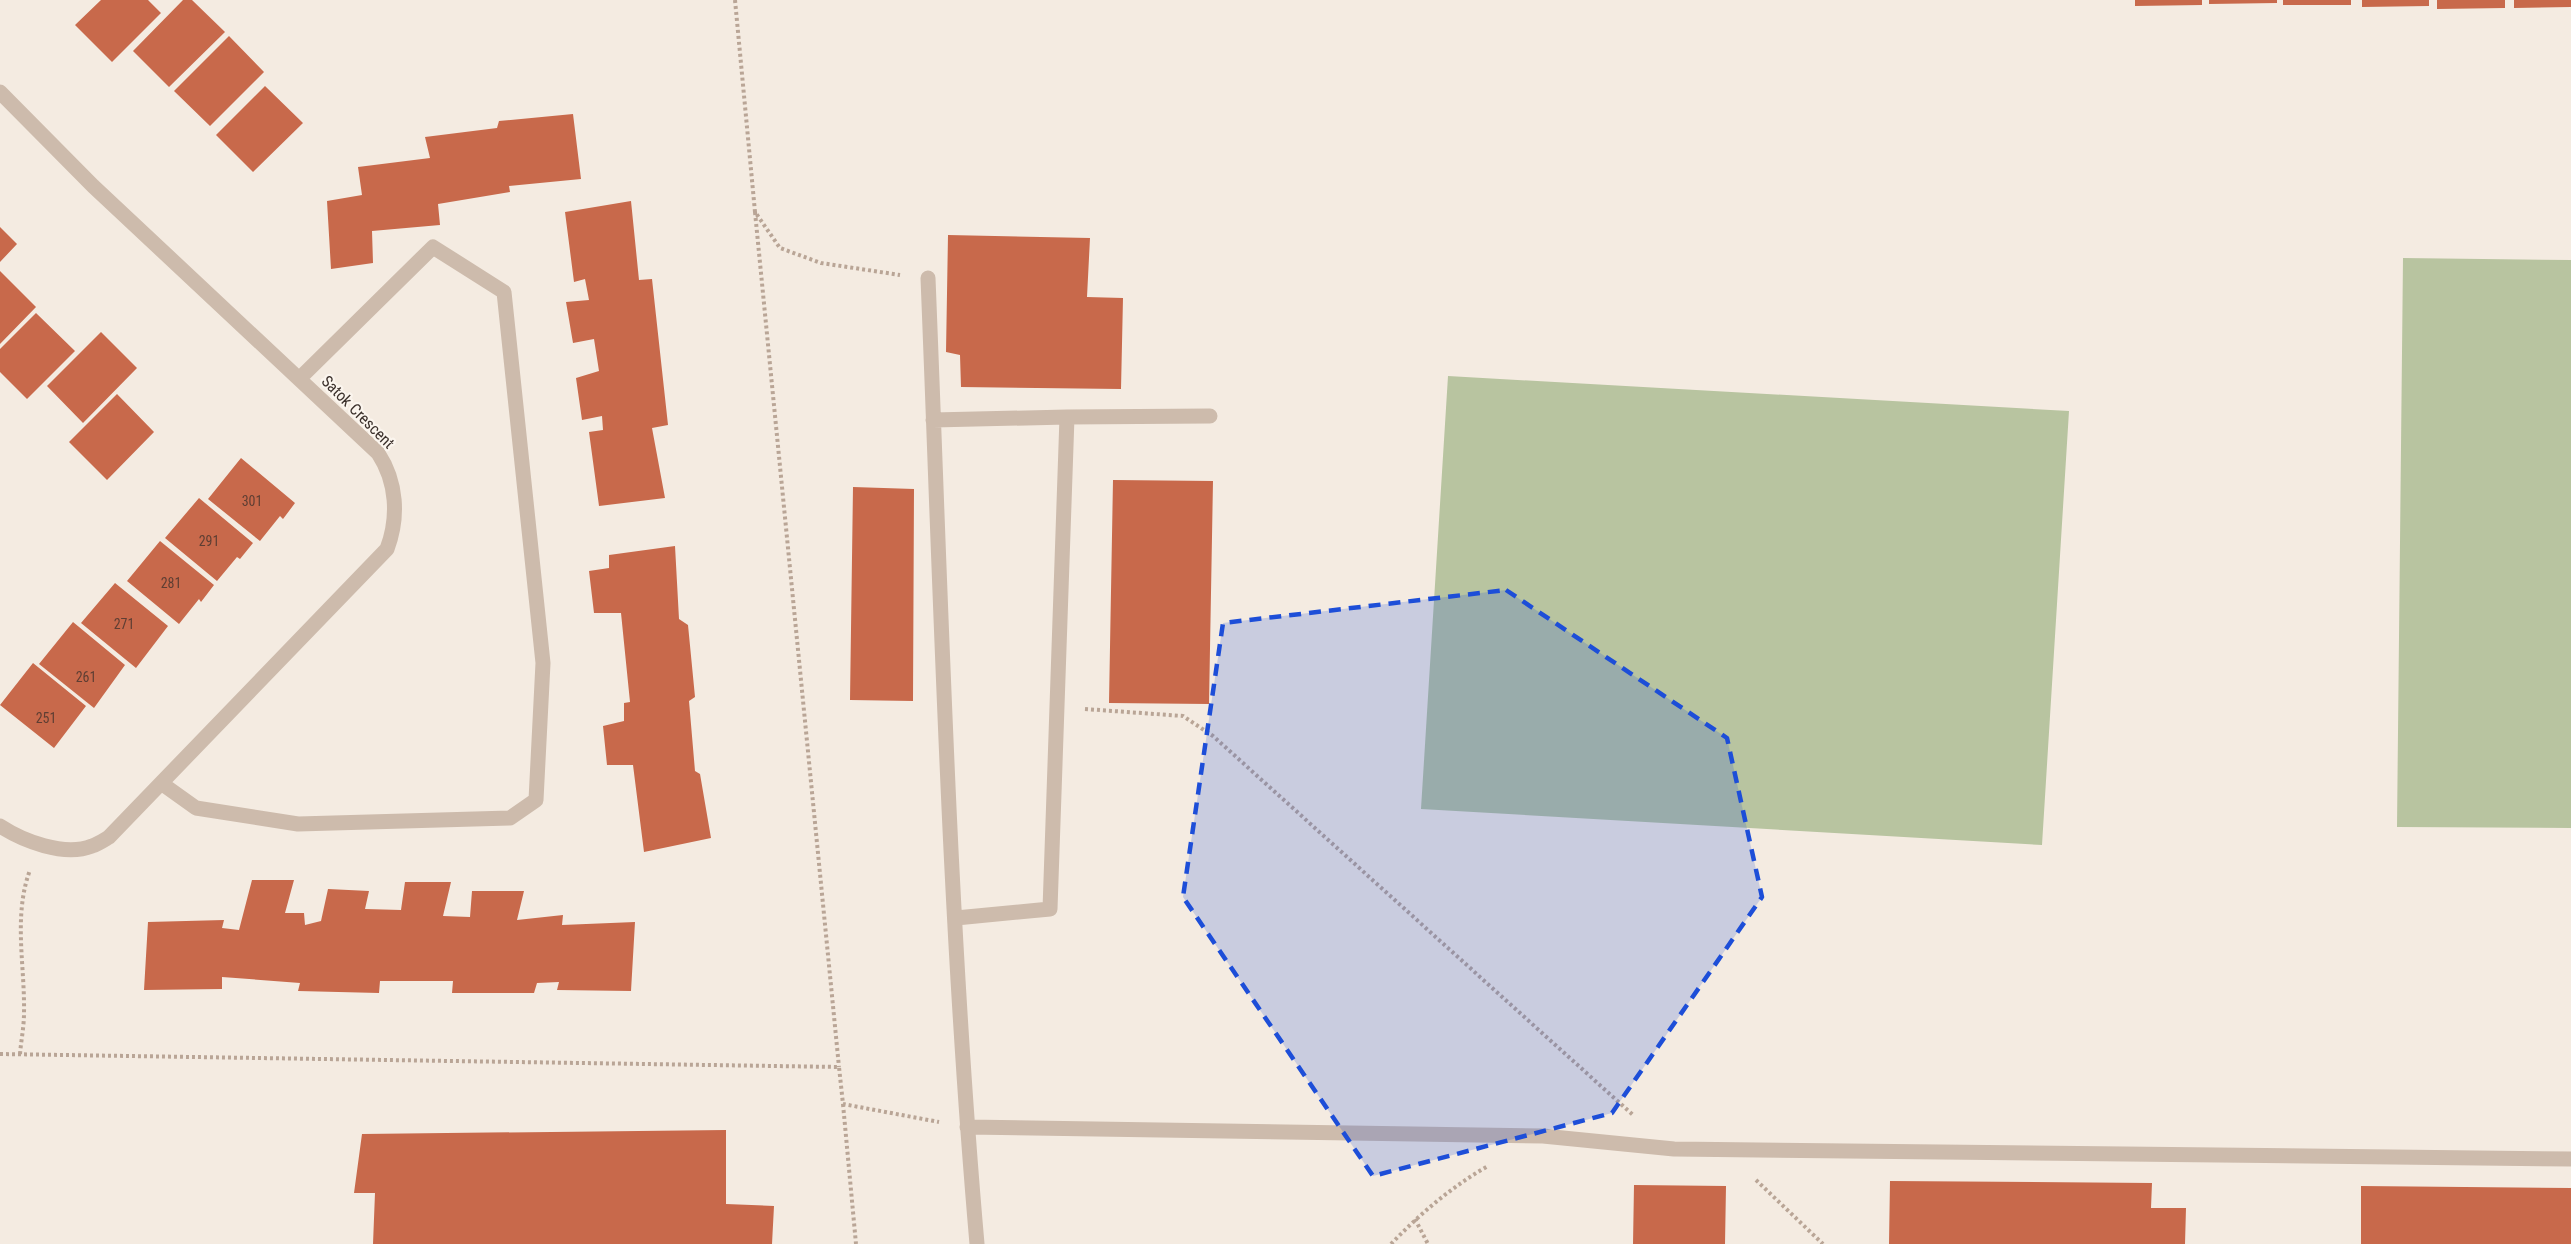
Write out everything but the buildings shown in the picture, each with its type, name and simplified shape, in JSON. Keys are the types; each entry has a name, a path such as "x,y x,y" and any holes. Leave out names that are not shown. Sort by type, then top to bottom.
{"street":[{"name":"Satok Crescent","path":"0,92 93,186 378,453 387,467 395,507 395,529 387,549 109,837 91,847 71,849 17,836 0,826"},
{"path":"161,783 196,808 298,824 510,818 536,800 543,663 504,292 433,247 299,380"},
{"path":"928,278 956,918 967,1127 977,1244"},
{"path":"933,420 1210,416"},
{"path":"956,918 1050,909 1067,417"},
{"path":"967,1127 1543,1136 1674,1149 2571,1159"}],"path":[{"path":"735,0 856,1244"},
{"path":"755,212 780,248 821,263 928,278"},
{"path":"1057,707 1183,716 1213,736 1674,1149"},
{"path":"20,1054 24,1013 21,951 22,890 39,843"},
{"path":"0,1054 839,1067"},
{"path":"843,1104 967,1127"},
{"path":"1724,1149 1823,1244"},
{"path":"1391,1244 1415,1219 1462,1181 1492,1164"},
{"path":"1415,1219 1428,1244"}],"highlighted area":[{"path":"1506,590 1727,738 1762,897 1612,1113 1373,1176 1183,897 1223,623"}],"green space":[{"path":"2403,258 2571,260 2571,828 2397,827"},
{"path":"1448,376 2069,411 2042,845 1421,809"}]}
